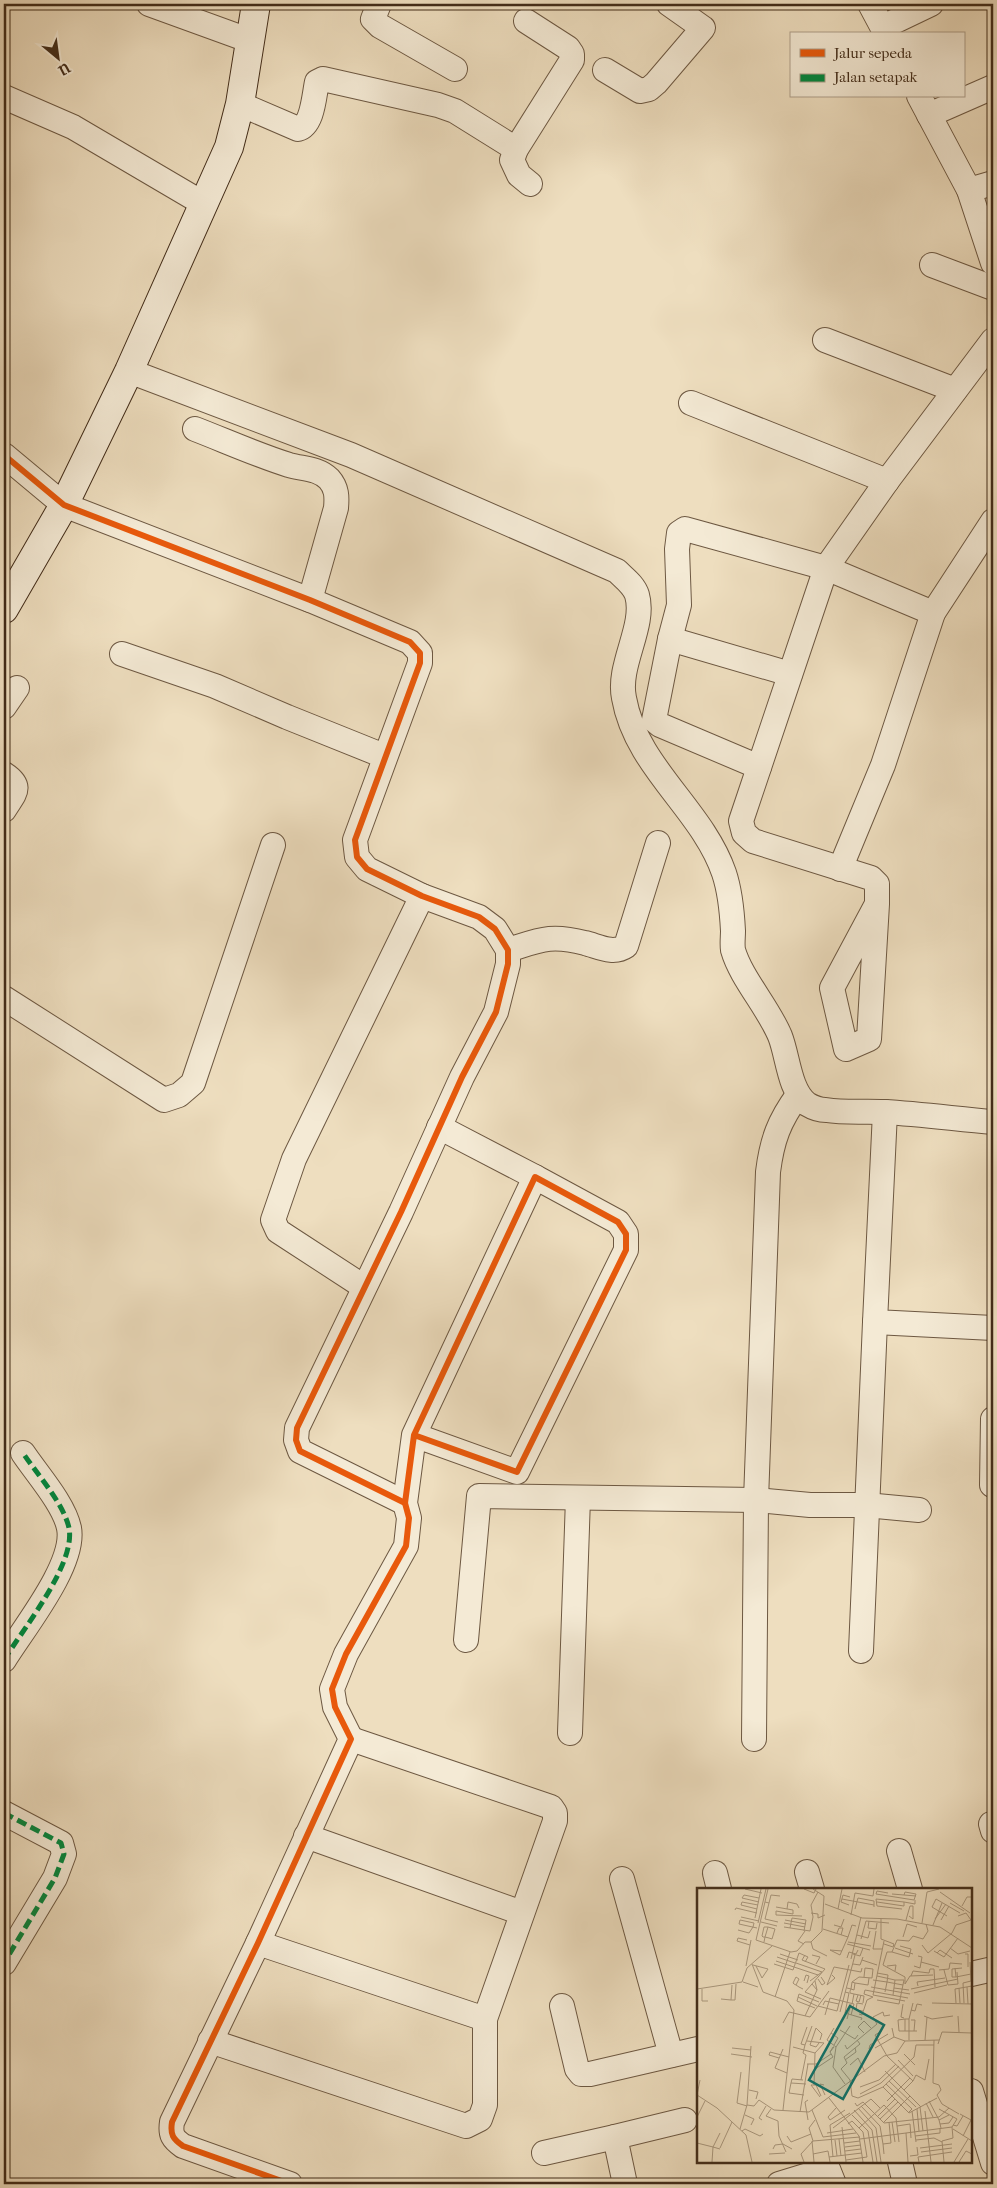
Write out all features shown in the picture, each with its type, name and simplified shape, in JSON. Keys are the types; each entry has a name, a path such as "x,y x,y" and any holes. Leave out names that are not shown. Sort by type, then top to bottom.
{"street":[{"path":"150,4 251,41"},
{"path":"4,609 64,505 130,371 229,146 240,104 256,4"},
{"path":"380,4 373,19 380,26 455,69"},
{"path":"605,70 640,91 649,89 656,83 703,28 669,4"},
{"path":"870,4 885,30 931,4"},
{"path":"526,21 568,48 572,54 572,60 516,149 512,160 514,167 530,184"},
{"path":"240,104 298,129 303,128 308,122 318,82 323,79 438,105 455,112 516,149"},
{"path":"964,95 993,87"},
{"path":"4,97 73,127 204,204"},
{"path":"953,98 924,106 969,190 993,263"},
{"path":"969,190 993,183"},
{"path":"932,265 993,288"},
{"path":"825,340 955,390"},
{"path":"877,904 832,988 846,1049 869,1039 877,904 877,884 871,878 753,841 744,833 741,821 826,568 887,481 993,340"},
{"path":"130,371 351,455 617,571 637,593 638,602 638,617 623,678 626,711 635,734 666,782 693,817 713,848 724,874 731,901 733,950 772,1019 798,1094 809,1105 824,1110 885,1112 993,1122"},
{"path":"691,403 887,481"},
{"path":"195,429 290,465 315,470 328,478 333,485 337,495 336,508 310,600"},
{"path":"4,455 64,505 310,600 410,642 420,653 420,663 354,840 357,857 367,869 422,896 479,917 494,929 508,950 508,964 496,1012 462,1077 297,1428 296,1440 300,1451 404,1502"},
{"path":"840,869 882,765 933,613 993,521"},
{"path":"759,767 660,725 654,720 670,639 679,605 678,549 680,533 685,529 826,568 933,613"},
{"path":"670,639 790,674"},
{"path":"122,654 216,686 384,756"},
{"path":"4,774 14,781 16,790 4,810"},
{"path":"508,950 550,937 615,950 626,946 658,843"},
{"path":"4,998 164,1100 179,1095 193,1083 272,845"},
{"path":"364,1288 278,1231 273,1220 294,1159 422,896"},
{"path":"754,1740 756,1500 768,1172 771,1147 777,1128 782,1116 798,1094"},
{"path":"861,1651 885,1112"},
{"path":"414,1435 517,1472 626,1250 626,1234 618,1222 439,1126"},
{"path":"210,2041 466,2126 480,2119 485,2106 484,2019 556,1821 555,1814 551,1807 351,1739 335,1707 332,1689 346,1654 406,1546 409,1518 404,1502 414,1435 535,1177"},
{"path":"875,1322 993,1328"},
{"path":"992,1485 993,1419"},
{"path":"4,1660 59,1574 68,1548 69,1529 63,1515 23,1453"},
{"path":"466,1640 479,1496 756,1500 810,1505 866,1505 919,1510"},
{"path":"570,1734 578,1498"},
{"path":"290,2184 249,2178 183,2146 172,2138 170,2132 172,2122 258,1943 351,1739"},
{"path":"4,1813 61,1843 64,1854 55,1878 4,1963"},
{"path":"306,1836 522,1914"},
{"path":"899,1851 910,1888"},
{"path":"622,1879 671,2056"},
{"path":"258,1943 484,2019"},
{"path":"972,1974 993,1969"},
{"path":"562,2006 577,2069 581,2074 590,2074 697,2049"},
{"path":"972,2094 993,2163"},
{"path":"544,2153 685,2120"},
{"path":"615,2137 625,2184"},
{"path":"900,2163 905,2184"},
{"path":"779,2184 828,2168 834,2184"}],"marked path":[{"path":"4,1660 57,1577 69,1543 69,1528 62,1509 23,1453"},
{"path":"4,1813 61,1843 64,1854 55,1878 4,1963"}],"cycle path":[{"path":"4,455 64,505 310,600 410,642 420,653 420,663 355,840 357,857 367,869 422,896 479,917 495,929 508,950 508,964 496,1012 462,1077 401,1212 297,1428 296,1440 300,1451 405,1503"},
{"path":"290,2184 183,2146 173,2136 171,2130 172,2122 258,1943 351,1739 335,1707 332,1689 346,1654 406,1546 409,1518 405,1503 414,1435 535,1177 618,1222 626,1234 626,1250 517,1472 414,1435"}]}
